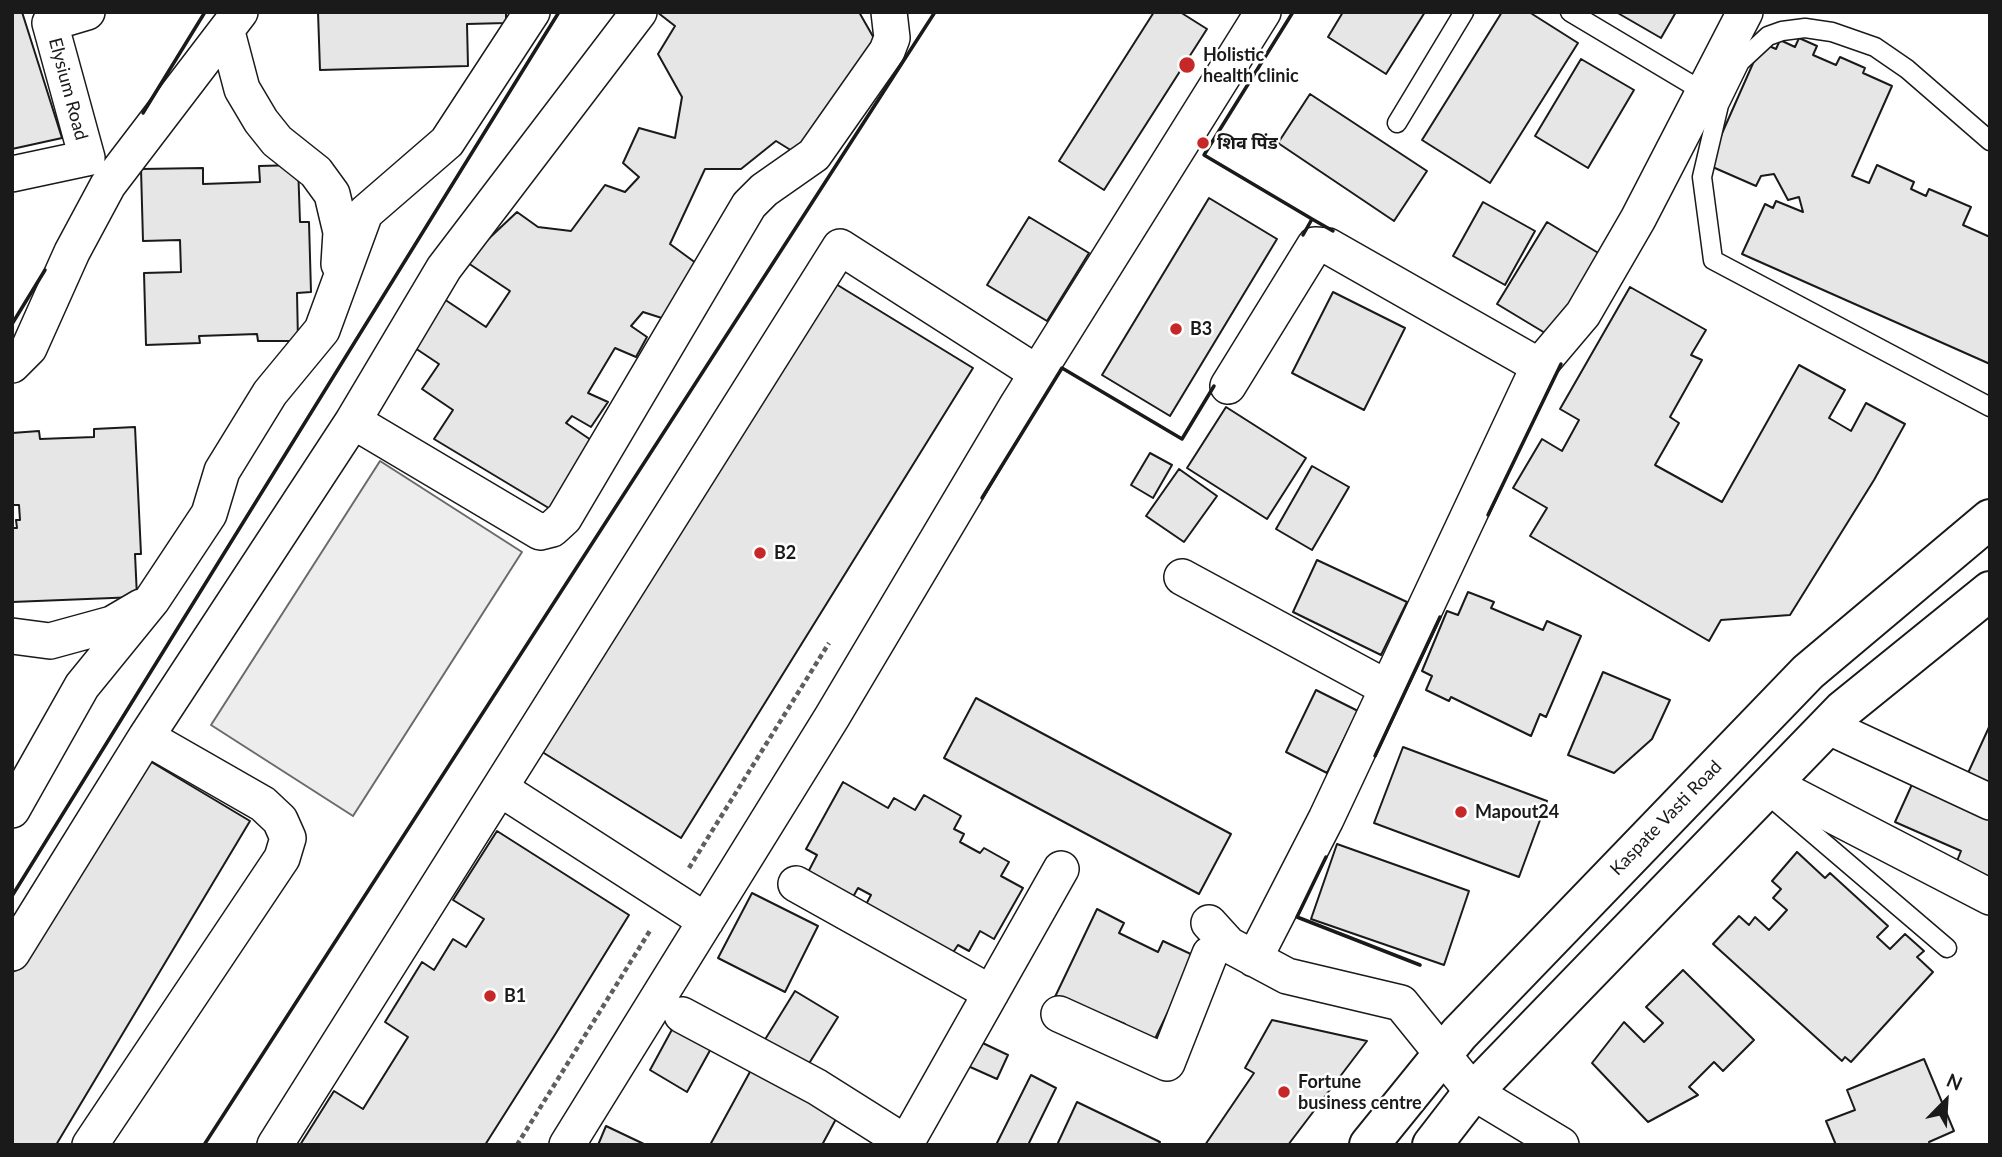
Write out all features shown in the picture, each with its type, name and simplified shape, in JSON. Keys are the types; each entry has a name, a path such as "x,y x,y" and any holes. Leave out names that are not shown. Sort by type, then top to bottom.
{"main road":[{"name":"Kaspate Vasti Road","path":"1369,1145 1440,1055 1808,672 1990,519"},
{"path":"1432,1145 1473,1092 1827,726 1990,591"}],"street":[{"name":"Elysium Road","path":"12,174 87,158 50,23 87,12"},
{"path":"12,810 82,686 152,600 209,514 222,471 270,393 322,330 365,213 447,142 532,12"},
{"path":"12,953 146,737 353,421 444,268 639,12"},
{"path":"353,421 540,532 552,529 564,518 749,205 764,190 814,155 887,51 892,38 889,12"},
{"path":"567,1145 706,921 1037,373 1262,12"},
{"path":"1254,959 1326,819 1539,366 1583,314 1638,219 1745,12"},
{"path":"234,22 242,89 261,121 277,141 316,172 332,194 341,232 338,282"},
{"path":"12,365 29,348 72,252 108,185 234,22"},
{"path":"1228,386 1315,245 1328,246 1539,366"},
{"path":"275,1145 840,247 1037,373"},
{"path":"1182,577 1387,688"},
{"path":"12,636 50,641 112,624 152,600"},
{"path":"1827,726 1990,802"},
{"path":"90,1145 282,858 288,838 280,820 263,804 146,737"},
{"path":"1768,788 1990,897"},
{"path":"501,789 706,921"},
{"path":"681,1015 817,1087 907,1144 1060,869"},
{"path":"796,884 991,993"},
{"path":"1059,1014 1167,1063 1210,938 1229,945 1287,976 1401,1003 1440,1055 1473,1092 1561,1145"}],"lane":[{"path":"1396,123 1464,12"},
{"path":"1570,12 1704,92"},
{"path":"1990,141 1907,69 1875,47 1832,32 1794,30 1768,36 1740,62 1719,105 1702,177 1713,260 1990,407"},
{"path":"1768,788 1947,948"}],"path":[{"path":"517,1145 830,641"}],"shaded area":[{"path":"380,461 522,552 353,816 211,725"}],"building":[{"path":"12,12 22,12 62,138 12,149"},
{"path":"318,12 506,12 506,23 467,24 468,66 320,70"},
{"path":"657,12 859,12 875,40 797,154 776,141 741,169 705,169 670,244 704,269 668,320 643,312 631,326 647,337 636,357 615,348 588,393 608,402 591,427 572,416 566,423 591,440 552,510 434,439 453,410 422,389 439,364 409,344 441,297 486,327 510,291 465,261 517,212 538,227 571,231 605,185 625,192 639,177 623,163 639,128 675,138 682,97 658,54 675,26"},
{"path":"1154,12 1180,12 1207,29 1104,190 1059,161"},
{"path":"1343,12 1425,12 1386,74 1328,37"},
{"path":"1502,12 1529,12 1578,43 1490,183 1422,140"},
{"path":"1616,12 1676,12 1661,38"},
{"path":"1799,38 1817,46 1813,55 1836,65 1840,57 1865,68 1863,73 1892,86 1852,176 1869,183 1877,165 1914,182 1911,189 1926,196 1929,189 1971,207 1963,225 1990,237 1990,364 1742,254 1765,204 1773,208 1776,201 1803,212 1799,197 1788,200 1774,174 1761,176 1756,186 1708,165 1762,43 1776,49 1780,40 1795,47"},
{"path":"1581,59 1634,90 1588,168 1535,136"},
{"path":"1310,94 1427,171 1394,221 1278,143"},
{"path":"298,165 300,222 309,222 311,292 297,293 298,341 258,341 257,334 199,336 200,343 146,345 144,273 181,272 180,240 143,241 141,169 203,168 203,184 260,182 259,166"},
{"name":"B3","path":"1209,198 1277,239 1170,416 1102,375"},
{"path":"1483,202 1535,231 1505,285 1453,256"},
{"path":"1029,217 1089,253 1047,321 987,285"},
{"path":"1547,222 1605,257 1555,339 1497,304"},
{"name":"B2","path":"831,281 973,368 681,838 539,750"},
{"path":"1630,287 1706,330 1691,355 1702,360 1670,417 1679,423 1655,465 1722,502 1799,365 1845,390 1829,418 1851,431 1866,403 1905,424 1874,480 1790,615 1721,620 1709,641 1530,536 1547,508 1513,488 1542,439 1562,451 1579,420 1560,409"},
{"path":"1333,292 1405,328 1364,410 1292,373"},
{"path":"1226,407 1306,458 1267,519 1187,468"},
{"path":"135,427 141,554 135,554 137,597 12,602 12,528 17,528 16,520 20,520 19,505 12,505 12,433 39,431 40,439 94,437 94,429"},
{"path":"1150,453 1172,465 1153,498 1131,485"},
{"path":"1312,466 1349,487 1312,550 1276,529"},
{"path":"1179,469 1217,496 1184,542 1146,516"},
{"path":"1317,560 1407,602 1381,655 1293,612"},
{"path":"1468,592 1494,602 1491,608 1543,630 1547,621 1581,636 1546,717 1540,714 1531,736 1451,697 1449,701 1426,690 1432,676 1422,671 1447,611 1458,615"},
{"path":"1603,672 1670,700 1652,739 1614,773 1568,755"},
{"path":"1316,690 1358,711 1327,773 1286,752"},
{"path":"976,698 1231,834 1199,894 944,758"},
{"path":"1990,725 1990,783 1968,773"},
{"name":"Mapout24","path":"1403,747 1547,801 1519,877 1374,823"},
{"path":"143,757 250,821 56,1145 12,1145 12,974"},
{"path":"1914,780 1990,812 1990,881 1955,866 1961,851 1895,822"},
{"path":"843,782 888,808 894,798 915,810 924,795 961,816 954,829 964,834 960,842 980,853 984,848 1009,862 1001,876 1023,888 994,939 980,931 969,951 958,945 952,954 863,910 871,895 858,888 853,897 805,878 817,855 806,849"},
{"name":"B1","path":"497,831 629,915 556,1033 485,1145 300,1145 334,1091 363,1109 408,1037 385,1022 422,962 434,970 453,939 466,947 484,919 453,900"},
{"path":"1337,844 1469,891 1444,965 1311,919"},
{"path":"1797,852 1825,878 1830,873 1888,926 1877,937 1890,949 1905,934 1924,951 1917,957 1933,972 1851,1062 1845,1057 1842,1061 1713,944 1739,916 1749,925 1755,917 1769,930 1787,910 1773,898 1781,889 1772,881"},
{"path":"752,893 818,926 785,992 718,958"},
{"path":"1097,909 1124,923 1119,933 1158,952 1163,941 1195,956 1152,1045 1121,1030 1125,1024 1106,1016 1103,1023 1054,999"},
{"path":"1683,970 1754,1040 1723,1071 1714,1062 1689,1087 1698,1095 1648,1122 1592,1063 1624,1022 1644,1042 1663,1023 1646,1007"},
{"path":"795,991 838,1017 803,1073 761,1046"},
{"name":"Fortune business centre","path":"1272,1020 1367,1041 1288,1145 1205,1145 1254,1073 1245,1068"},
{"path":"675,1024 713,1045 687,1092 650,1070"},
{"path":"970,1037 1008,1055 997,1079 959,1062"},
{"path":"757,1059 843,1106 822,1145 710,1145"},
{"path":"1924,1059 1954,1131 1929,1142 1930,1145 1836,1145 1826,1121 1855,1110 1847,1090"},
{"path":"1031,1075 1056,1088 1028,1145 996,1145"},
{"path":"1077,1102 1160,1142 1158,1145 1057,1145"},
{"path":"606,1126 646,1145 598,1145"}],"wall":[{"path":"143,113 205,12"},
{"path":"12,896 559,12"},
{"path":"204,1145 935,12"},
{"path":"1293,12 1204,155 1312,219 1303,235"},
{"path":"1312,219 1333,231"},
{"path":"12,324 45,270"},
{"path":"1488,515 1561,364"},
{"path":"982,498 1062,368 1182,439 1214,386"},
{"path":"1375,756 1440,617"},
{"path":"1326,857 1297,917 1420,965"}],"place":[{"name":"Holistic health clinic","path":"1187,65"},
{"name":"शिव पिंड","path":"1203,143"},
{"name":"B3","path":"1176,329"},
{"name":"B2","path":"760,553"},
{"name":"Mapout24","path":"1461,812"},
{"name":"B1","path":"490,996"},
{"name":"Fortune business centre","path":"1284,1092"}]}
